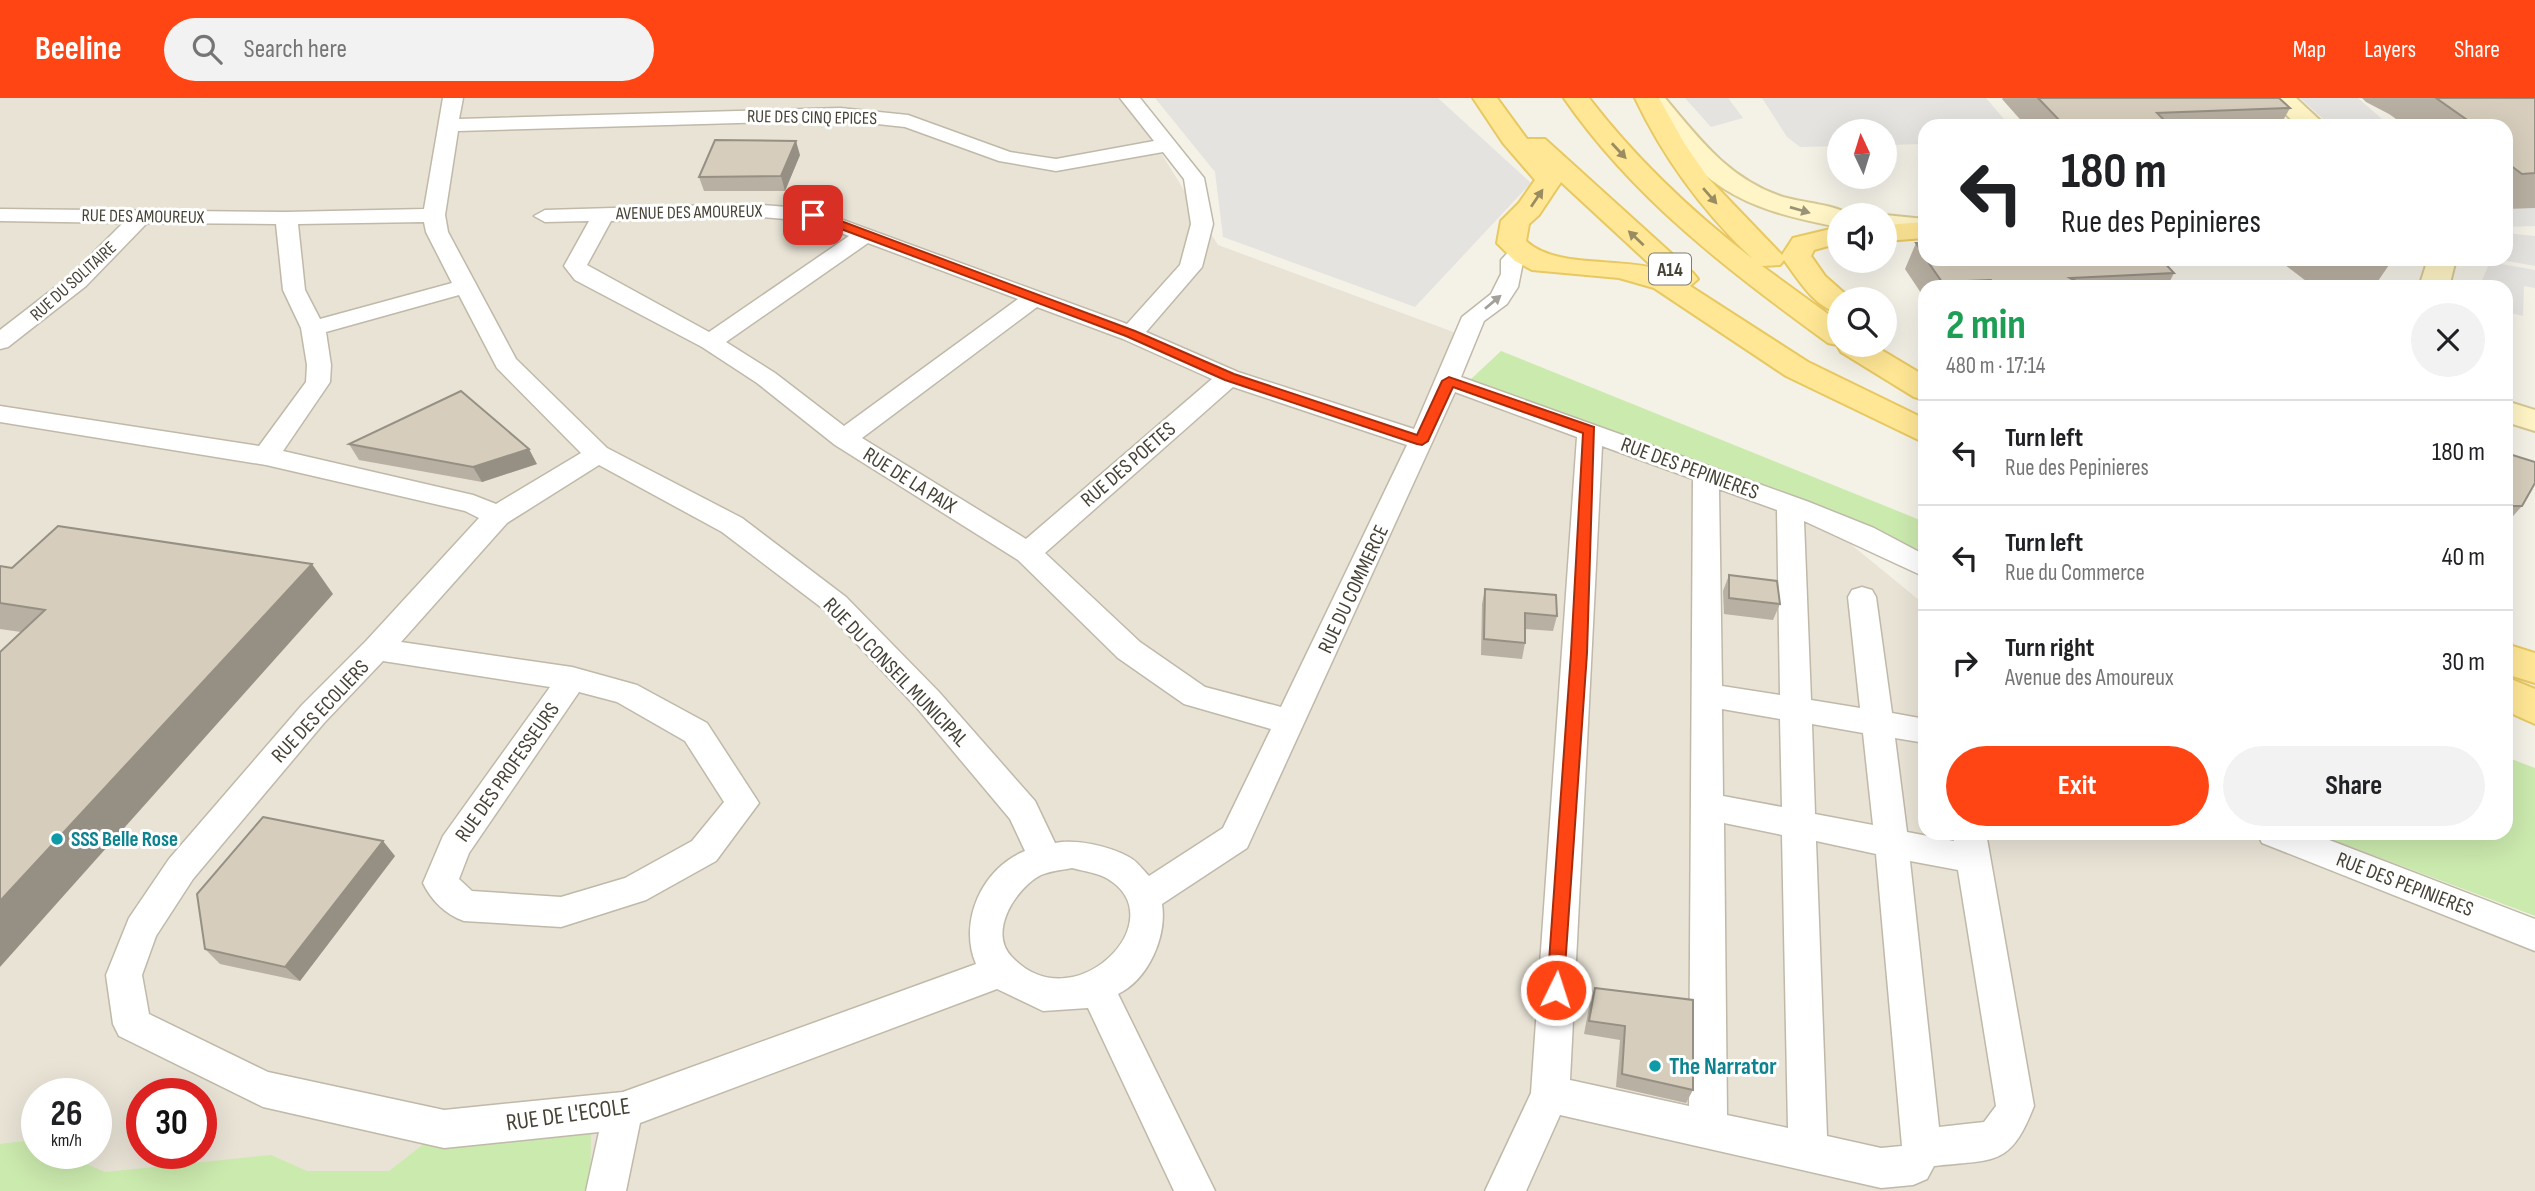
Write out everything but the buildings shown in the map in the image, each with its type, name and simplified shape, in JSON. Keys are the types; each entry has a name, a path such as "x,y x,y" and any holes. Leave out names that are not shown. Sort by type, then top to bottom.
{"main road":[{"path":"1485,98 1512,138 1549,179 1529,209 1515,221 1511,243 1520,253 1539,264 1642,271 1664,282 1797,369 1871,404"},
{"name":"A14","path":"1499,98 1522,131 1672,271 1871,404 1918,428"},
{"name":"A14","path":"1576,98 1616,149 1686,219 1827,327"},
{"path":"1650,98 1713,170 1750,192 1782,205 1827,216"},
{"path":"1650,98 1666,139 1719,206 1761,251 1827,306"},
{"path":"2281,98 2305,119"},
{"path":"1897,224 1918,227"},
{"path":"1897,232 1918,229"},
{"path":"1827,238 1803,244 1796,256 1815,282 1827,293"},
{"path":"1897,348 1918,366"},
{"path":"1897,355 1918,368"},
{"path":"1871,357 1918,386"},
{"path":"2513,413 2535,421"},
{"path":"2521,677 2535,709"}],"street":[{"name":"RUE DU CONSEIL MUNICIPAL","path":"453,98 434,215 438,232 506,363 598,454 732,525 836,604 928,700 1023,811 1045,859"},
{"path":"1130,98 1194,178 1201,204 1199,242 1191,267 1131,334"},
{"name":"RUE DES CINQ EPICES","path":"447,125 820,106 908,121 1006,157 1045,164 1056,165 1168,145"},
{"name":"AVENUE DES AMOUREUX","path":"545,216 791,211 813,215 1131,334 1229,377 1422,441"},
{"name":"RUE DES AMOUREUX","path":"0,215 286,218"},
{"path":"266,456 318,382 319,365 313,328 294,290 286,218 434,215"},
{"name":"RUE DE LA PAIX","path":"604,215 586,240 575,266 583,275 710,342 766,378 844,439 1028,553 1129,650 1195,696 1291,722"},
{"name":"RUE DU SOLITAIRE","path":"0,342 78,281 142,216"},
{"path":"710,342 866,234"},
{"name":"RUE DU COMMERCE","path":"1145,897 1235,838 1422,441 1474,317 1499,299 1512,274 1512,260 1520,253"},
{"path":"313,328 466,286"},
{"path":"844,439 1033,299"},
{"name":"RUE DES POETES","path":"1028,553 1229,377"},
{"name":"RUE DES PEPINIERES","path":"1449,381 1590,430 1790,505 1864,535 1918,563"},
{"path":"0,414 266,456 473,504 497,516"},
{"path":"1505,1191 1550,1094 1579,653 1590,430"},
{"name":"RUE DES ECOLIERS","path":"132,1024 124,975 141,929 189,859 313,714 377,649 497,516 598,454"},
{"path":"1706,474 1708,1129"},
{"path":"1790,505 1808,1152"},
{"path":"1550,1094 1881,1168 1913,1165 1922,1148 1892,845 1862,597"},
{"name":"RUE DES PROFESSEURS","path":"377,649 572,679 626,693 696,732 743,803 704,851 634,890 561,912 464,906 440,883 455,846 572,679"},
{"path":"1707,695 1918,730"},
{"path":"1707,806 1892,845 1971,846 2015,1106 2007,1126 1993,1140 1922,1148"},
{"name":"RUE DES PEPINIERES","path":"2292,840 2535,936"},
{"path":"1072,854 1098,857 1121,867 1138,884 1145,897 1148,929 1139,953 1121,973 1097,988 1070,995 1043,994 1019,986 1000,971 989,951 985,929 990,906 1003,886 1022,869 1045,859 1072,854"},
{"name":"RUE DE L'ECOLE","path":"132,1024 262,1089 444,1129 624,1111 1000,971"},
{"path":"1097,988 1195,1191"},
{"path":"606,1191 624,1111"}],"shaded area":[{"path":"0,98 1127,98 1218,245 1456,333 1456,393 1803,505 1918,599 1918,840 2311,840 2535,924 2535,1191 0,1191"},
{"path":"1155,98 1438,98 1531,183 1415,307 1223,237 1215,172"},
{"path":"1685,98 1728,98 1743,118 1711,127"},
{"path":"1762,98 1986,98 2004,119 1918,119 1918,144 1897,145 1897,119 1827,119 1827,146 1800,147 1787,137"},
{"path":"2300,98 2358,98 2382,119 2323,119"},
{"path":"2535,207 2535,226 2513,227 2513,209"},
{"path":"2513,234 2535,236 2535,266 2513,262"},
{"path":"2488,266 2535,270 2535,288 2524,286 2523,316 2513,314 2513,280 2482,280"}],"green space":[{"path":"1501,351 1918,519 1918,555 1470,380"},
{"path":"2513,760 2535,768 2535,916 2333,840 2513,840"},
{"path":"591,1132 590,1191 0,1191 0,1144 21,1141 21,1169 98,1169 105,1172 134,1169 217,1169 217,1161 271,1155 307,1171 389,1171 425,1143"}],"place":[{"name":"SSS Belle Rose","path":"57,839"},
{"name":"The Narrator","path":"1655,1066"}],"route":[{"path":"813,215 1131,334 1229,377 1422,441 1449,381 1590,430 1579,653 1556,990"}]}
